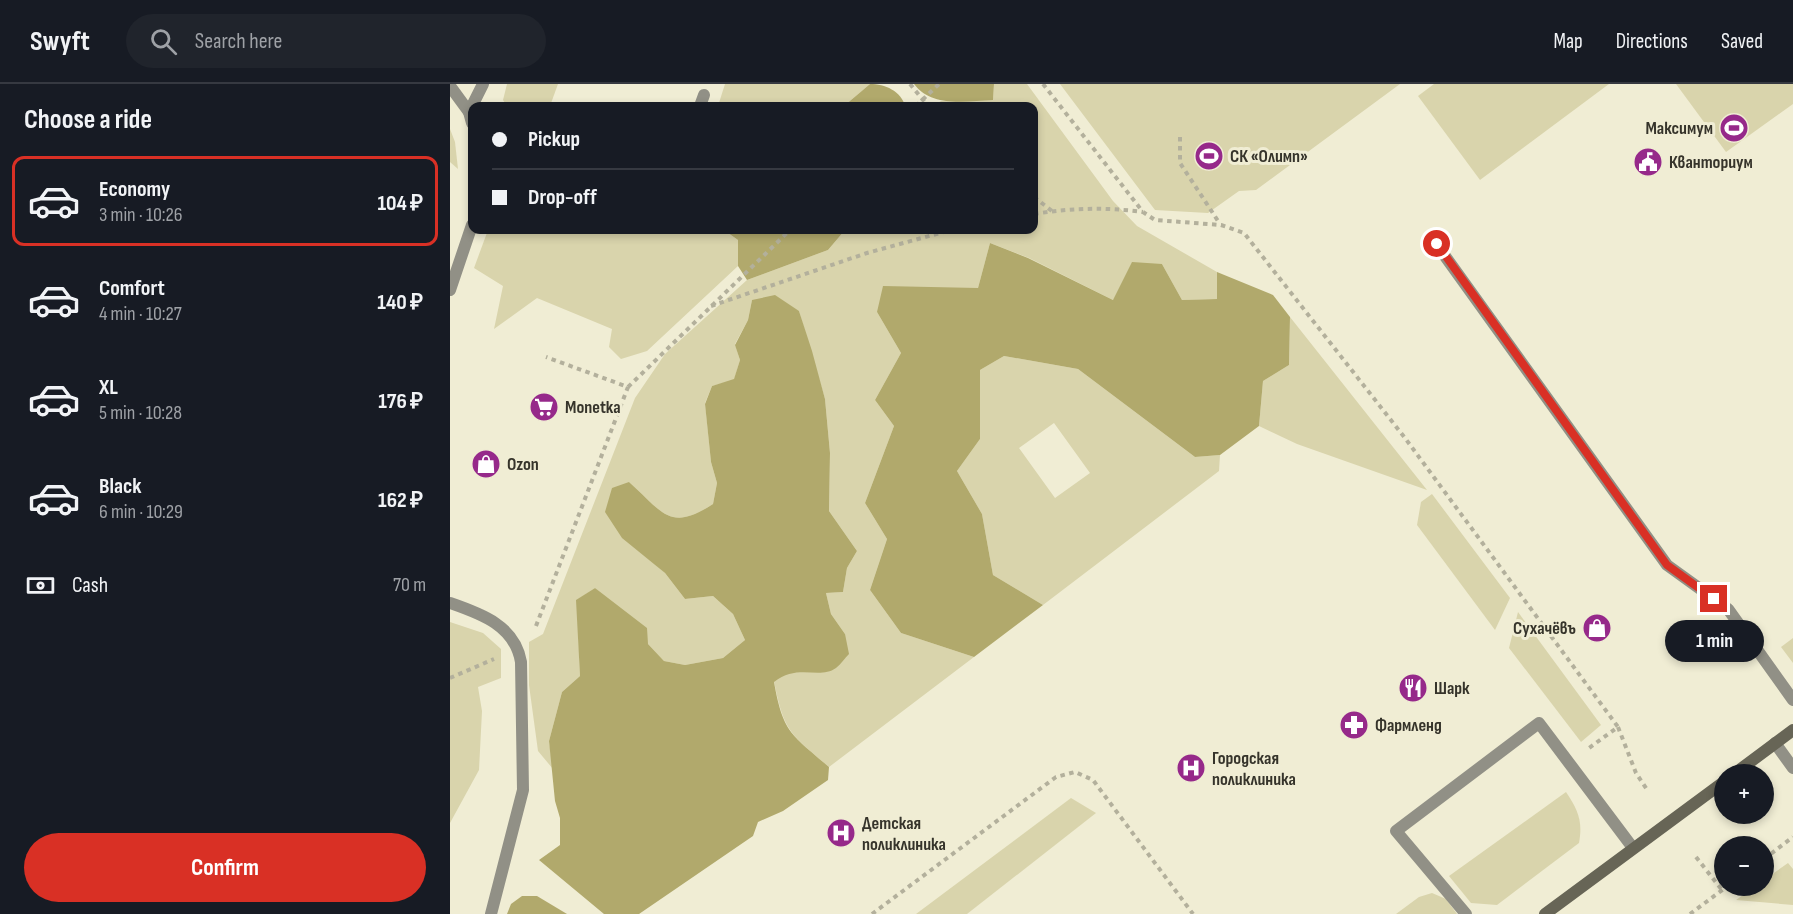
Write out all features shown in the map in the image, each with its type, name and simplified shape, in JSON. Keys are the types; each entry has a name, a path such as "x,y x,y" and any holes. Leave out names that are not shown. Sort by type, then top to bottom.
{"main road":[{"path":"1747,764 1793,730"},
{"path":"1545,914 1714,789"}],"street":[{"path":"476,102 483,84"},
{"path":"450,86 468,112"},
{"path":"450,290 469,234"},
{"path":"1437,244 1667,565 1728,609 1793,700"},
{"path":"450,603 471,610 507,630 519,647 521,662 523,790 491,914"},
{"path":"1466,914 1396,831 1539,723 1633,848"},
{"path":"1775,743 1793,768"}],"path":[{"path":"910,84 922,100 939,84"},
{"path":"1043,84 1143,212 1155,220 1221,225 1244,233 1405,438 1618,727 1636,773 1648,791"},
{"path":"1180,136 1180,163 1221,225"},
{"path":"1038,200 1052,211"},
{"path":"1038,213 1109,208 1143,212"},
{"path":"450,678 519,647 536,627 628,387 786,234"},
{"path":"711,306 867,253 936,234"},
{"path":"546,357 628,387"},
{"path":"1587,749 1618,727"},
{"path":"872,914 1056,777 1075,772 1093,780 1193,914"},
{"path":"1774,851 1793,837"},
{"path":"1696,857 1714,880"},
{"path":"1690,914 1714,896"}],"shaded area":[{"path":"507,84 558,84 551,102 504,102"},
{"path":"725,84 870,84 849,102 719,102"},
{"path":"870,84 892,89 903,102 849,102"},
{"path":"914,84 994,84 993,100 961,102 940,100 921,92"},
{"path":"994,84 1027,84 1113,201 1137,226 1217,272 1217,299 1182,300 1162,264 1113,300 1029,258 990,243 978,288 957,290 877,312 901,353 875,400 894,426 865,503 887,539 870,590 901,633 974,657 829,767 791,731 781,712 774,681 787,672 819,672 845,634 831,614 826,593 843,592 847,568 857,551 829,511 830,453 825,399 799,311 752,300 748,320 735,344 740,360 734,380 712,386 705,403 711,462 717,483 713,504 686,517 667,515 629,482 646,556 665,573 685,599 713,596 733,614 745,640 723,658 685,665 664,661 595,588 577,600 580,676 562,692 549,741 553,769 538,751 529,685 529,642 543,634 635,398 665,354 747,280 828,250 842,234 1038,234 1038,102 939,102 993,100"},
{"name":"СК «Олимп»","path":"1060,84 1400,84 1256,190 1239,191 1208,213 1155,210"},
{"path":"1434,84 1609,84 1480,180 1418,96"},
{"name":"Максимум","path":"1676,84 1793,84 1793,104 1726,152"},
{"path":"450,129 455,142 458,169 450,162"},
{"path":"487,234 730,234 738,240 738,266 647,351 621,359 609,347 612,329 537,298 494,329 503,286 474,268"},
{"path":"730,234 842,234 828,250 747,280 738,266 738,240"},
{"path":"990,243 1028,258 1113,300 1132,262 1162,264 1182,300 1217,299 1217,272 1273,295 1290,317 1289,365 1263,381 1259,426 1220,455 1195,457 1078,369 1004,356 980,370 980,439 957,471 982,514 993,575 1043,605 974,657 901,633 870,590 887,539 865,503 894,426 875,400 901,353 877,312 883,286 978,288"},
{"path":"775,295 799,311 812,351 825,399 830,453 829,511 857,551 847,568 843,592 826,593 831,614 845,634 849,654 836,668 829,671 791,673 774,682 785,723 797,739 829,767 828,780 783,811 758,822 753,836 639,914 604,914 539,860 560,845 560,818 555,801 549,741 562,692 580,676 576,600 595,588 647,628 648,644 664,661 685,665 723,658 745,640 733,614 713,596 685,599 665,573 622,538 605,512 612,488 629,482 667,515 686,517 713,504 717,483 711,462 705,404 712,386 734,379 740,360 735,345 748,320 752,300"},
{"path":"1290,317 1427,490 1297,444 1259,426 1263,381 1289,365"},
{"path":"1004,356 1078,369 1195,457 1220,455 1219,471 1043,605 993,575 982,514 957,471 980,439 980,370","holes":["1054,423 1090,473 1055,498 1019,448"]},
{"path":"1432,494 1510,598 1495,630 1417,525 1421,502"},
{"path":"1518,612 1601,725 1581,742 1509,648"},
{"path":"450,622 483,633 501,649 501,678 478,687 482,711 479,770 450,823"},
{"path":"1793,638 1793,663 1781,647"},
{"path":"1566,792 1578,816 1579,843 1497,905 1471,903 1449,876"},
{"path":"1071,798 1096,813 967,914 916,914"},
{"path":"1788,863 1793,869 1793,905 1736,900 1742,896 1774,896 1774,873"},
{"path":"1432,893 1446,899 1457,914 1396,914 1419,897"},
{"path":"522,896 537,896 567,914 507,914 511,904"}],"place":[{"name":"Максимум","path":"1734,128"},
{"name":"СК «Олимп»","path":"1209,156"},
{"name":"Кванториум","path":"1648,162"},
{"name":"Monetka","path":"544,407"},
{"name":"Ozon","path":"486,464"},
{"name":"Сухачёвъ","path":"1597,628"},
{"name":"Шарк","path":"1413,688"},
{"name":"Фармленд","path":"1354,725"},
{"name":"Городская поликлиника","path":"1191,768"},
{"name":"Детская поликлиника","path":"841,833"}],"route":[{"path":"1437,244 1667,565 1714,599"}]}
